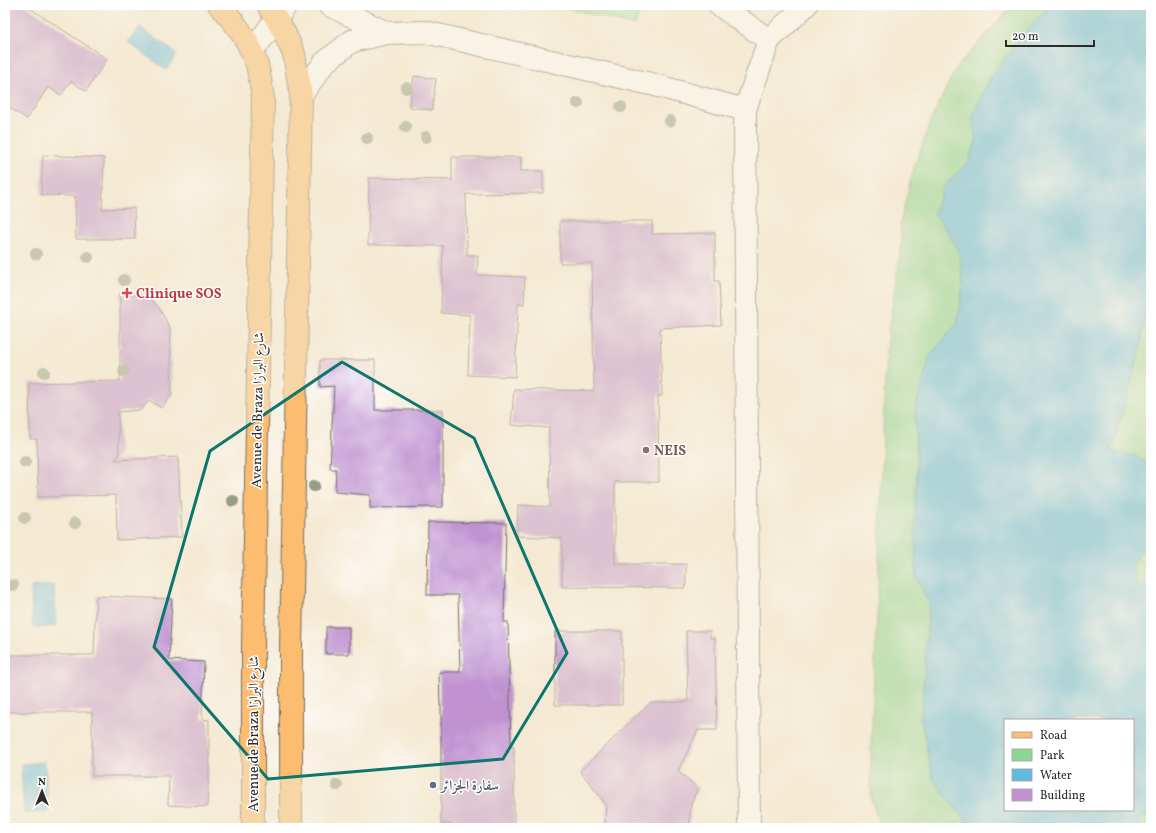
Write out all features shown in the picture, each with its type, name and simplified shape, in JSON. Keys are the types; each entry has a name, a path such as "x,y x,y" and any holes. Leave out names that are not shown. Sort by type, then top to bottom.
{"main road":[{"name":"Avenue de Braza شارع البرازا","path":"219,5 233,20 243,34 252,52 257,65 263,98 253,631 253,828"},
{"path":"277,9 294,54 300,96 291,648 291,828"}],"street":[{"path":"330,5 387,32"},
{"path":"719,5 769,40"},
{"path":"749,828 745,110 769,40 806,5"},
{"path":"252,52 277,9"},
{"path":"300,96 324,62 352,41 387,32 425,32 651,84 745,110"}],"highlighted area":[{"path":"342,362 474,438 567,653 503,759 268,779 154,647 210,451"}],"green space":[{"path":"565,5 641,5 635,26 564,7"},
{"path":"1013,5 1151,5 1151,828 881,828 871,799 871,746 886,347 902,240 900,224 913,171 931,120 956,68"}],"water":[{"path":"1049,5 1151,5 1151,288 1146,302 1140,352 1111,451 1135,456 1151,465 1151,534 1133,565 1137,585 1151,582 1151,815 1139,817 1139,828 972,828 933,779 921,719 929,604 916,576 915,506 917,484 915,411 930,356 957,324 963,285 960,255 951,237 934,213 944,186 969,161 976,141 973,118 978,102 993,74 1018,41"},
{"path":"140,27 177,54 166,70 128,42"},
{"path":"54,585 56,626 33,628 31,587"},
{"path":"45,762 48,812 24,813 21,764"}],"building":[{"path":"5,5 25,5 107,59 86,91 71,81 61,95 48,87 27,119 5,105"},
{"path":"414,76 436,79 432,110 409,107"},
{"path":"43,155 104,158 102,209 134,208 135,239 76,239 75,196 41,195"},
{"path":"452,157 521,157 521,171 543,171 543,193 466,194 467,255 478,255 477,275 525,277 524,304 518,304 515,377 468,375 470,315 441,313 443,246 368,245 369,178 452,180"},
{"path":"560,221 652,221 652,234 715,233 715,281 719,281 721,325 660,328 662,396 658,396 659,482 615,482 615,564 686,564 686,588 562,587 562,538 517,536 518,505 550,507 549,428 511,425 514,389 594,391 592,263 560,263"},
{"path":"120,293 149,297 159,308 170,328 172,395 161,408 149,400 141,410 118,412 119,455 115,460 178,457 182,537 117,540 116,495 38,497 37,439 30,439 29,383 120,381"},
{"path":"320,360 375,360 375,410 443,410 443,507 370,508 370,495 335,492 336,469 330,469 334,386 320,387"},
{"path":"428,522 506,523 504,622 508,622 511,747 514,747 514,828 452,828 452,824 441,824 441,706 439,672 460,672 458,595 427,595"},
{"path":"96,596 172,599 169,660 204,662 202,719 209,720 207,807 168,805 169,776 92,776 92,712 5,712 5,655 94,655"},
{"path":"326,627 349,627 349,654 326,654"},
{"path":"555,631 622,631 622,705 555,705"},
{"path":"686,631 710,631 710,638 715,638 717,730 698,730 678,771 698,788 691,804 689,828 605,828 606,804 580,771 650,703 688,702"}],"place":[{"name":"Clinique SOS","path":"127,293"},
{"name":"NEIS","path":"646,450"},
{"name":"سفارة الجزائر","path":"433,785"}]}
